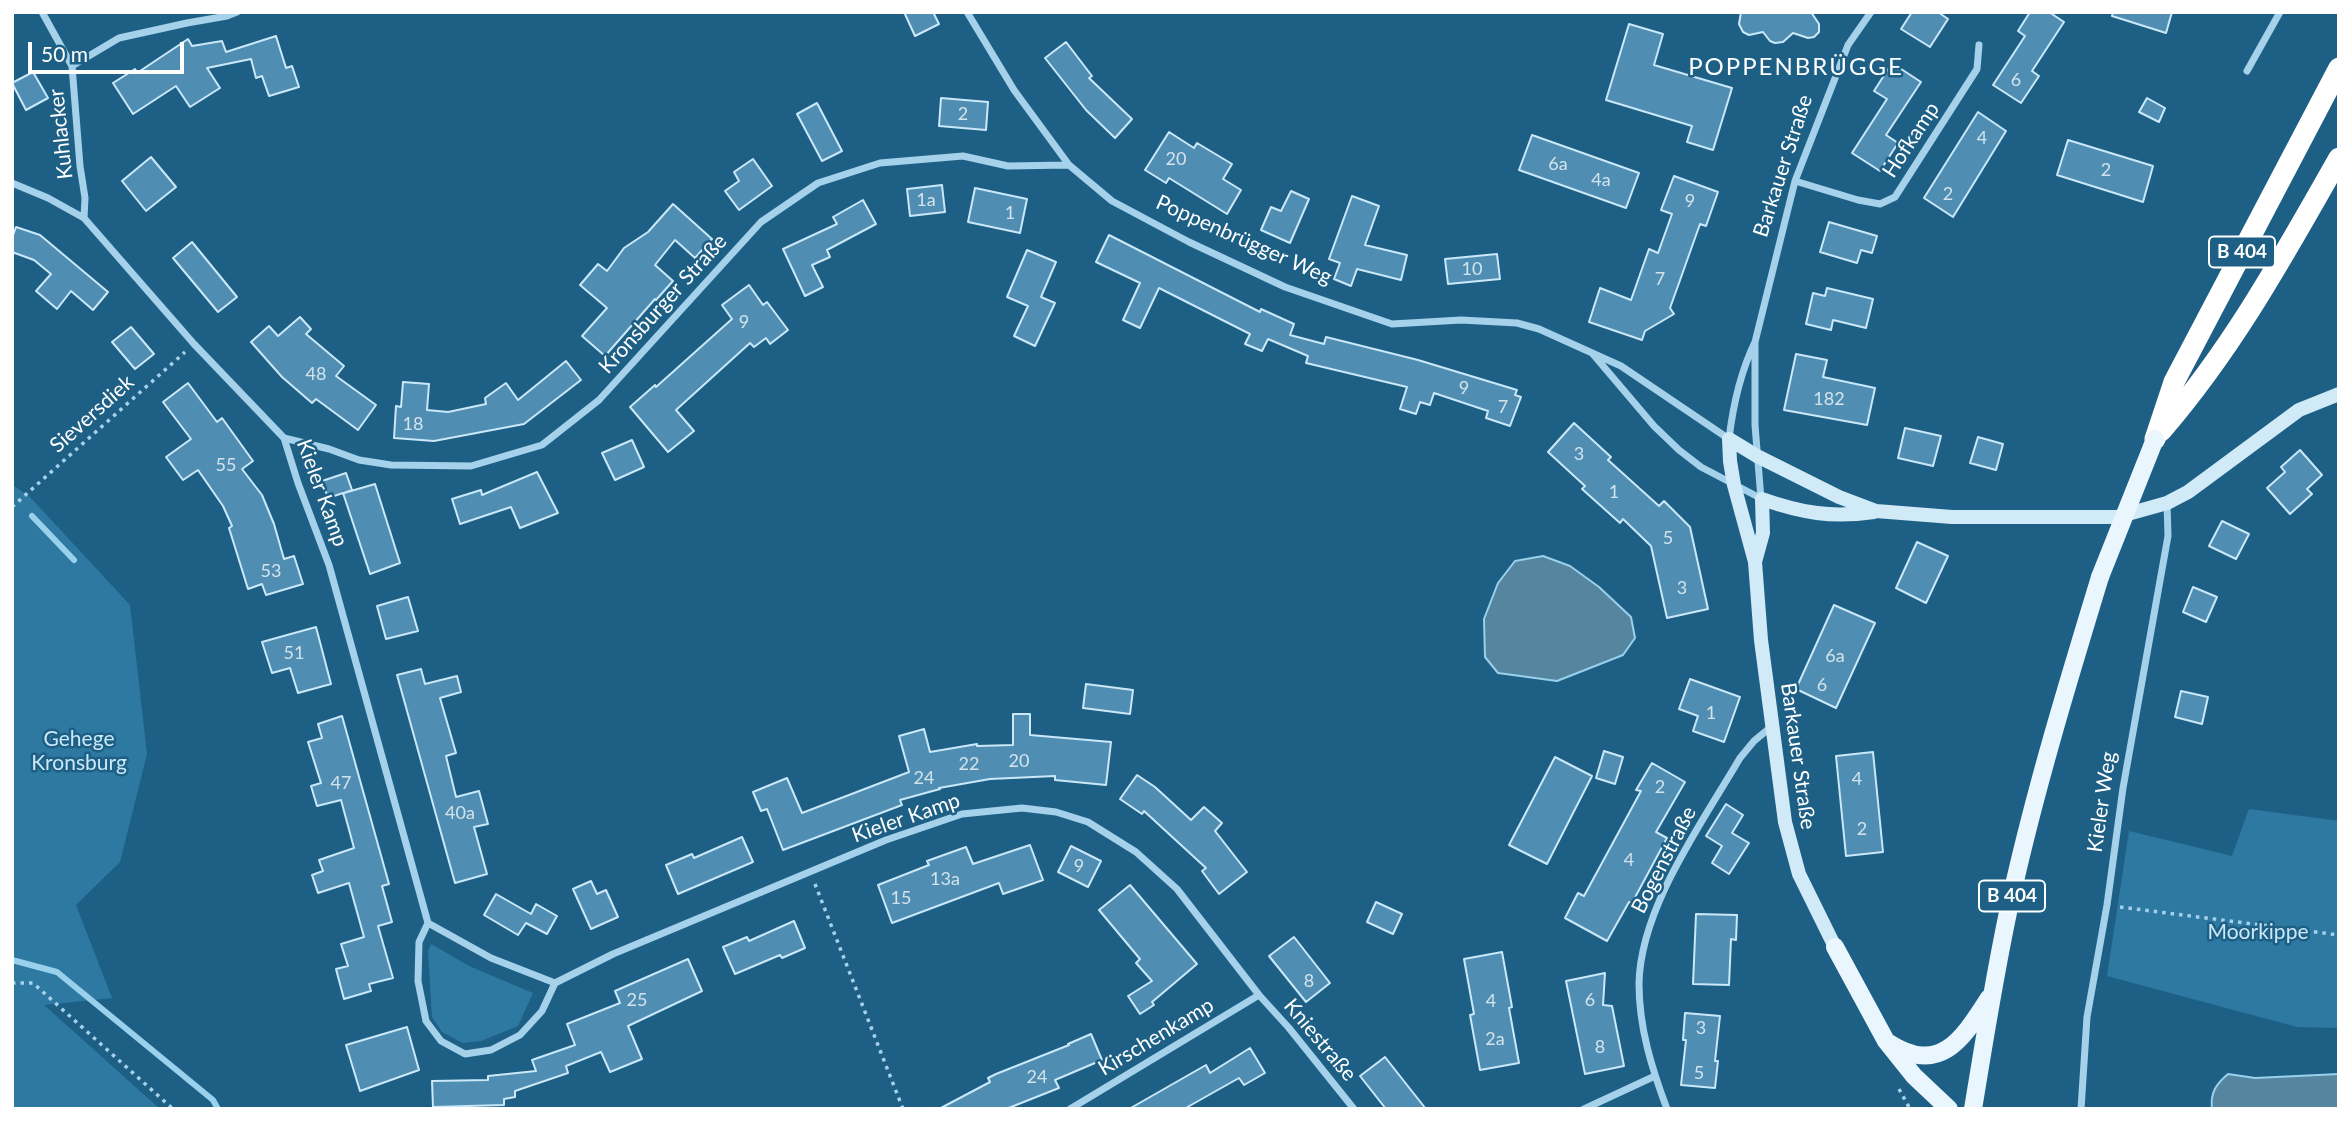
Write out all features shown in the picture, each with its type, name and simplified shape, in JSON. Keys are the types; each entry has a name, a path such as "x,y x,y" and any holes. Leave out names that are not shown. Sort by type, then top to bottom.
{"highway":[{"name":"B 404","path":"2155,439 2174,382 2339,68"},
{"name":"B 404","path":"2155,439 2181,409 2227,346 2263,290 2339,158"}],"main road":[{"name":"B 404","path":"1973,1109 2012,896 2034,802 2101,577 2155,439"},
{"path":"1835,947 1886,1041 1914,1076 1949,1109"},
{"path":"1886,1041 1900,1050 1920,1055 1933,1056 1947,1050 1968,1030 1993,992"}],"street":[{"name":"Kuhlacker","path":"42,12 72,66 85,198 84,218"},
{"path":"72,66 119,38 237,12"},
{"name":"Poppenbrügger Weg","path":"967,12 1014,89 1069,165 1112,201 1189,242 1284,287 1392,324 1461,320 1517,323 1569,341 1621,366 1757,456"},
{"name":"Barkauer Straße","path":"1835,947 1799,874 1785,822 1755,562 1734,485 1729,439 1743,366 1755,342 1795,181 1848,45 1871,12"},
{"path":"2247,72 2280,12"},
{"name":"Hofkamp","path":"1795,181 1880,204 1895,197 1977,69 1979,46"},
{"name":"Kronsburger Straße","path":"285,438 359,460 391,465 471,466 542,445 599,400 761,222 818,183 880,163 963,156 1007,166 1069,165"},
{"name":"Kieler Kamp","path":"12,183 48,198 84,218 194,344 285,438 298,483 329,565 428,923"},
{"name":"Barkauer Straße","path":"1755,342 1757,456 1763,533 1755,562"},
{"name":"Poppenbrügger Weg","path":"1591,353 1654,426 1679,450 1701,467 1762,499"},
{"path":"1757,456 1839,497 1875,511 1899,515 1952,517 2118,517 2167,503 2207,480 2299,410 2339,394"},
{"path":"1762,499 1811,514 1837,516 1875,511"},
{"name":"Kieler Weg","path":"2081,1109 2087,1017 2116,851 2123,788 2168,536 2167,503"},
{"name":"Bogenstraße","path":"1667,1109 1643,1029 1639,984 1641,961 1651,921 1665,887 1740,758 1754,741 1772,727"},
{"name":"Kieler Kamp","path":"555,983 613,954 886,840 962,814 1022,808 1056,812 1088,822 1136,852 1177,889 1259,995"},
{"path":"428,923 491,958 555,983 541,1011 520,1035 491,1050 465,1054 441,1041 426,1021 418,981 419,942 428,923"},
{"name":"Kirschenkamp","path":"1070,1109 1259,995"},
{"name":"Kniestraße","path":"1259,995 1354,1109"},
{"path":"1584,1109 1655,1076"}],"path":[{"name":"Sieversdiek","path":"12,507 194,344"},
{"path":"810,873 903,1109"},
{"path":"2107,905 2339,935"},
{"path":"12,983 33,983 173,1109"}],"green space":[{"name":"Gehege Kronsburg","path":"12,485 29,496 130,605 147,754 120,862 76,905 112,998 44,1005 160,1109 12,1109"},
{"name":"Moorkippe","path":"2249,809 2339,821 2339,1028 2297,1027 2107,976 2129,831 2232,856"},
{"path":"431,944 469,966 533,993 518,1026 481,1041 463,1043 442,1032 432,1017 428,951"}],"shaded area":[{"path":"1543,556 1570,566 1599,587 1631,617 1635,638 1623,655 1557,681 1498,673 1485,657 1484,619 1498,583 1515,561"},
{"path":"2228,1074 2255,1078 2339,1074 2339,1109 2212,1109 2215,1089"}],"building":[{"path":"904,12 933,12 939,24 915,36"},
{"path":"1741,12 1811,12 1819,24 1819,32 1808,38 1793,33 1783,42 1775,43 1763,32 1749,35 1743,32 1739,24"},
{"path":"1912,12 1938,12 1948,19 1930,47 1901,29"},
{"path":"2030,12 2049,12 2064,22 2032,71 2039,76 2021,103 1993,85 2025,36 2018,31"},
{"path":"2113,12 2172,12 2166,33 2112,16"},
{"path":"1629,24 1663,34 1654,65 1732,88 1713,150 1687,142 1692,126 1606,100"},
{"path":"276,36 286,68 292,66 299,87 269,96 262,76 256,78 251,59 207,68 220,88 190,107 176,86 133,114 113,83 135,69 137,73 188,39 192,46 222,41 226,52"},
{"path":"1066,42 1092,76 1089,78 1132,119 1115,138 1086,110 1045,58"},
{"path":"1892,63 1921,82 1886,135 1898,143 1880,171 1852,153 1887,99 1874,91"},
{"path":"33,72 48,98 26,110 12,83"},
{"path":"941,98 988,102 986,130 939,126"},
{"path":"2147,98 2165,108 2159,122 2139,112"},
{"path":"817,103 842,151 822,161 797,114"},
{"path":"1978,112 2006,131 1953,217 1924,198"},
{"path":"1169,132 1194,148 1197,143 1232,164 1223,179 1241,190 1227,214 1169,178 1166,183 1145,170"},
{"path":"1532,135 1639,173 1626,208 1519,170"},
{"path":"2068,140 2153,166 2143,202 2057,175"},
{"path":"151,157 176,187 146,211 122,181"},
{"path":"753,159 772,186 739,210 725,191 739,181 734,172"},
{"path":"1674,176 1718,192 1706,226 1700,224 1670,308 1674,314 1645,331 1642,340 1589,322 1600,288 1631,300 1649,249 1658,253 1672,214 1661,210"},
{"path":"942,185 945,212 910,216 907,189"},
{"path":"975,188 1027,199 1020,233 968,222"},
{"path":"1291,191 1309,199 1290,243 1261,230 1271,207 1281,211"},
{"path":"1352,196 1379,206 1365,245 1407,255 1401,280 1357,269 1351,286 1334,279 1340,263 1329,259"},
{"path":"863,200 876,224 827,250 830,257 812,265 823,287 805,296 783,249 837,224 833,217"},
{"path":"673,204 712,239 695,258 675,240 655,265 673,281 605,356 582,336 607,308 580,285 598,264 607,271 624,248 648,232"},
{"path":"1829,222 1877,236 1872,253 1861,250 1857,263 1820,252"},
{"path":"16,227 40,235 108,292 93,310 71,291 57,309 36,291 51,274 34,260 12,252 12,238"},
{"path":"1109,235 1260,312 1261,309 1294,324 1290,335 1324,344 1326,337 1418,360 1517,390 1515,395 1521,397 1510,426 1486,418 1488,411 1434,393 1430,405 1420,402 1416,414 1400,409 1407,387 1306,363 1308,356 1268,339 1262,351 1245,344 1250,334 1159,288 1140,328 1123,320 1140,283 1096,262"},
{"path":"192,242 237,297 218,312 173,258"},
{"path":"1027,250 1056,262 1041,297 1055,303 1035,346 1014,336 1028,306 1007,297"},
{"path":"1497,254 1500,279 1448,284 1445,259"},
{"path":"749,285 763,305 767,302 788,330 770,344 766,338 754,347 750,343 676,410 694,431 668,452 630,407 732,319 722,305"},
{"path":"1827,288 1873,299 1866,328 1833,320 1831,330 1806,324 1813,293 1825,296"},
{"path":"300,317 311,329 306,334 344,366 336,376 376,405 358,430 316,399 312,403 282,377 251,342 269,326 278,336"},
{"path":"131,327 154,354 135,369 112,342"},
{"path":"1796,354 1827,360 1823,377 1875,388 1867,425 1784,410"},
{"path":"566,361 581,380 524,424 434,441 394,438 396,406 401,407 403,382 429,384 427,410 448,412 486,404 485,398 506,383 518,400"},
{"path":"188,383 217,422 222,418 253,461 242,469 262,495 284,559 294,556 303,584 266,595 262,584 248,589 229,528 232,526 223,506 198,470 183,480 166,457 191,439 163,402"},
{"path":"1574,423 1611,457 1608,460 1659,506 1664,501 1690,527 1708,609 1667,618 1651,546 1623,519 1620,523 1582,489 1585,486 1548,452"},
{"path":"1905,428 1941,436 1933,466 1898,458"},
{"path":"1978,437 2003,444 1996,470 1970,463"},
{"path":"632,440 644,467 615,480 602,453"},
{"path":"2300,450 2322,475 2307,489 2312,494 2290,514 2267,488 2285,472 2281,467"},
{"path":"537,472 558,513 520,528 511,507 460,524 452,499 481,490 482,495"},
{"path":"346,473 352,490 344,493 375,484 400,563 370,574 343,493 328,498 322,481"},
{"path":"2222,521 2249,534 2236,559 2209,546"},
{"path":"1917,542 1948,556 1926,603 1896,588"},
{"path":"2193,587 2217,597 2206,622 2183,612"},
{"path":"408,597 418,631 386,639 377,606"},
{"path":"1834,605 1875,623 1836,708 1796,689"},
{"path":"316,627 331,684 298,693 290,668 272,673 262,642"},
{"path":"421,669 425,684 457,676 461,692 440,698 456,753 446,756 456,797 479,791 488,824 474,827 487,874 455,883 397,675"},
{"path":"1690,679 1740,697 1724,742 1693,731 1698,716 1679,709"},
{"path":"1086,684 1133,690 1130,714 1083,708"},
{"path":"2181,691 2208,697 2202,724 2175,717"},
{"path":"1013,714 1030,714 1030,735 1111,742 1106,785 1055,780 1055,776 990,779 939,788 900,800 902,805 783,850 767,809 761,811 753,792 787,778 802,813 909,772 899,736 924,729 930,752 977,744 1013,745"},
{"path":"342,716 389,884 382,886 392,922 378,926 393,978 369,984 371,991 344,999 336,969 348,966 341,944 364,937 349,883 318,893 312,875 323,871 319,860 354,848 341,800 317,806 311,786 321,783 308,742 322,738 318,724"},
{"path":"1604,751 1623,757 1615,784 1596,778"},
{"path":"1873,752 1883,852 1846,856 1836,756"},
{"path":"1555,757 1592,776 1547,864 1509,845"},
{"path":"1652,763 1685,782 1656,832 1667,838 1632,903 1629,902 1607,941 1565,918 1578,893 1584,896 1641,791 1636,790"},
{"path":"1137,775 1155,787 1191,820 1204,807 1222,823 1215,831 1247,872 1219,894 1202,871 1206,868 1144,811 1142,814 1120,799"},
{"path":"1726,804 1743,815 1732,833 1749,843 1729,874 1712,863 1722,846 1706,836"},
{"path":"742,837 753,862 678,894 666,865 692,854 694,858"},
{"path":"1030,845 1043,880 1003,894 999,883 892,923 878,885 929,865 927,861 966,847 973,864"},
{"path":"1071,846 1101,861 1088,887 1058,872"},
{"path":"591,881 597,894 606,890 618,917 591,929 573,889"},
{"path":"1130,885 1197,964 1152,1002 1154,1005 1140,1014 1128,996 1152,981 1136,963 1140,959 1099,910"},
{"path":"496,894 531,914 536,904 557,916 547,934 526,923 518,935 484,915"},
{"path":"1376,902 1402,914 1393,934 1367,922"},
{"path":"1696,914 1737,915 1736,940 1731,939 1729,985 1693,984"},
{"path":"794,921 805,948 782,958 780,955 735,974 723,947 747,937 749,941"},
{"path":"1294,937 1330,983 1306,1002 1269,956"},
{"path":"1502,952 1519,1063 1480,1070 1464,959"},
{"path":"688,959 702,991 628,1026 642,1059 610,1072 601,1052 566,1066 568,1073 515,1091 515,1097 504,1099 504,1105 433,1107 432,1081 488,1080 488,1076 536,1071 532,1060 575,1045 567,1024 620,1003 615,991"},
{"path":"1605,973 1603,1005 1612,1006 1624,1066 1585,1074 1566,981"},
{"path":"1685,1013 1720,1016 1715,1088 1681,1085 1686,1040 1683,1040"},
{"path":"407,1027 419,1070 360,1091 346,1045"},
{"path":"1091,1034 1102,1060 1055,1080 1059,1088 1006,1109 939,1109 990,1082 988,1078 996,1074"},
{"path":"1250,1048 1265,1073 1244,1085 1239,1078 1184,1109 1129,1109 1206,1065 1210,1073"},
{"path":"1385,1057 1426,1109 1386,1109 1360,1076"}],"waterway":[{"path":"32,516 74,560"},
{"path":"12,960 57,972 213,1100 218,1109"}],"district":[{"name":"POPPENBRÜGGE","path":"1796,67"}]}
